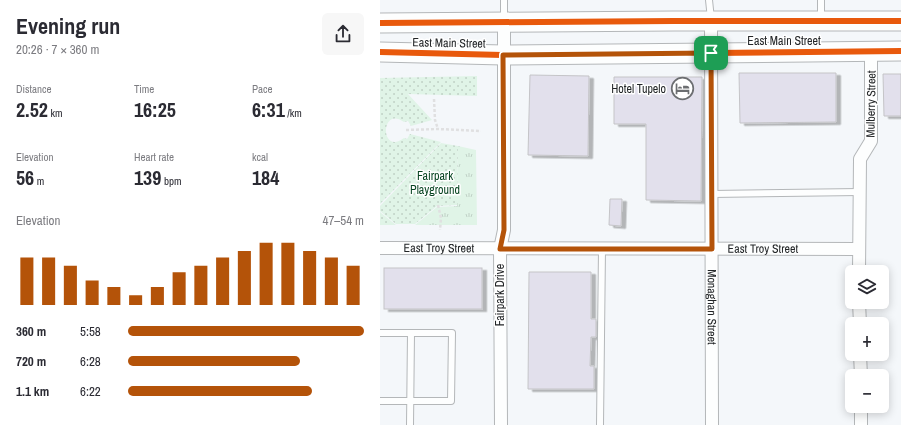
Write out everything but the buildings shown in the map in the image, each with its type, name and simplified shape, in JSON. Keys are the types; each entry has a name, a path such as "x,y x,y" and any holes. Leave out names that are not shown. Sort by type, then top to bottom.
{"main road":[{"name":"East Main Street","path":"380,23 821,20 901,21"},
{"name":"East Main Street","path":"380,52 503,55 901,51"}],"street":[{"name":"Monaghan Street","path":"711,21 712,425"},
{"name":"Fairpark Drive","path":"501,425 500,249 504,230 504,22"},
{"name":"Mulberry Street","path":"859,265 860,159 871,141 872,52"},
{"name":"East Troy Street","path":"380,248 859,249"},
{"path":"861,413 861,425"}],"lane":[{"path":"504,0 504,22"},
{"path":"709,0 711,21"},
{"path":"821,0 821,20"},
{"path":"712,194 860,192"},
{"path":"600,425 602,249"},
{"path":"380,333 452,333 451,401 380,401"},
{"path":"410,333 410,425"}],"path":[{"path":"434,99 436,125 438,129"},
{"path":"406,130 438,129 481,131"},
{"path":"438,205 441,218 440,230"}],"green space":[{"path":"477,76 477,96 408,94 432,120 411,126 408,121 404,122 396,119 390,120 387,124 386,130 390,141 396,142 404,138 407,139 410,134 441,142 380,204 380,78"},
{"name":"Fairpark Playground","path":"441,143 458,146 457,205 437,206 415,224 396,224 380,211 380,206"},
{"path":"458,146 476,150 477,225 415,225 437,207 457,206"},
{"path":"380,212 396,225 380,225"}],"cycle path":[{"path":"380,23 901,21"},
{"path":"380,52 503,55 901,51"}],"place":[{"name":"Hotel Tupelo","path":"682,89"}],"route":[{"path":"711,53 712,249 500,249 504,230 503,55 711,53"}]}
